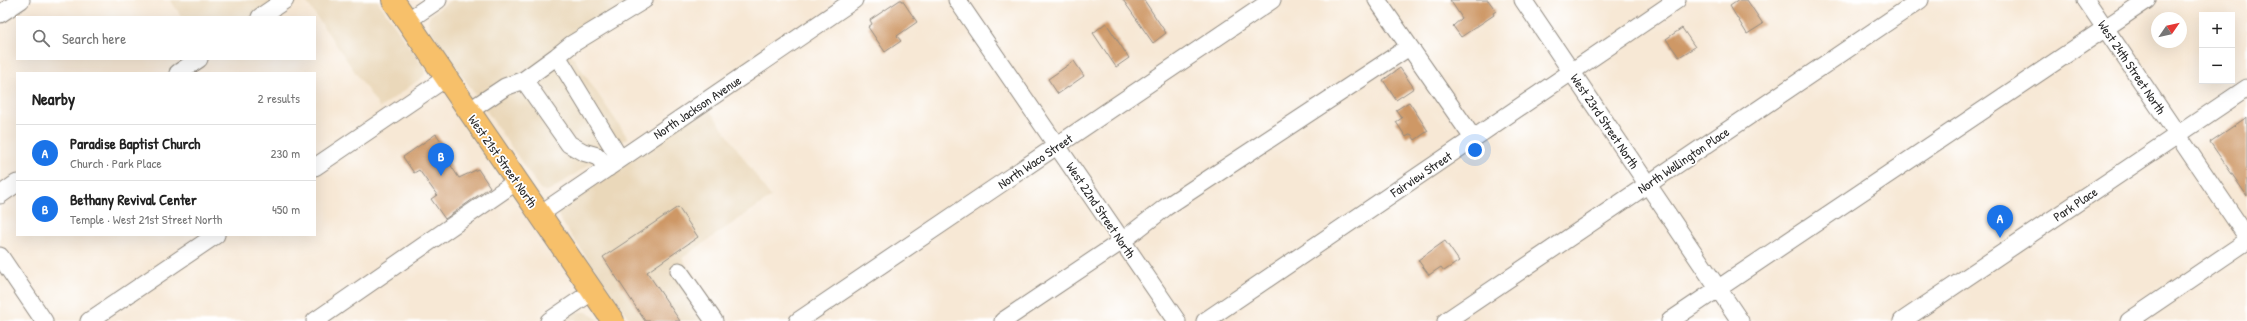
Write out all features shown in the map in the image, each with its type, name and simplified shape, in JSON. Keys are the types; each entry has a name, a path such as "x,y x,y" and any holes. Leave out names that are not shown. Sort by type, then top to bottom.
{"main road":[{"name":"West 21st Street North","path":"393,0 613,321"}],"street":[{"path":"0,14 21,0"},
{"path":"261,16 285,0"},
{"path":"407,21 438,0"},
{"path":"469,111 505,87 524,80 572,44 644,0"},
{"name":"North Jackson Avenue","path":"540,214 854,0"},
{"name":"West 22nd Street North","path":"957,0 1176,321"},
{"name":"North Waco Street","path":"798,321 1272,0"},
{"path":"1377,0 1473,138"},
{"name":"West 23rd Street North","path":"1523,0 1740,321"},
{"name":"Fairview Street","path":"1205,321 1677,0"},
{"name":"North Wellington Place","path":"1446,321 1920,0"},
{"name":"West 24th Street North","path":"2086,0 2247,237"},
{"path":"1670,321 2147,0"},
{"path":"1003,321 1122,241 1166,207 1409,47"},
{"path":"557,56 614,163"},
{"path":"180,72 198,60"},
{"path":"316,167 446,78"},
{"path":"524,80 569,144 583,152 614,163"},
{"name":"Park Place","path":"1902,321 2247,88"},
{"path":"315,321 517,181"},
{"path":"0,195 16,184"},
{"path":"89,321 215,236"},
{"path":"2129,321 2247,241"},
{"path":"0,256 44,321"},
{"path":"679,271 714,321"},
{"path":"549,321 593,291"}],"shaded area":[{"path":"170,0 276,0 252,16 181,16"},
{"path":"305,0 377,0 426,70 424,76 380,108"},
{"path":"451,0 646,0 570,53 628,138 553,189 546,191 540,189 430,29 428,21 430,15"},
{"path":"707,106 771,197 682,258 724,321 631,321 559,218 557,211"},
{"path":"576,312 587,312 600,321 563,321"}],"building":[{"path":"902,0 917,22 897,36 901,41 885,52 868,27 872,24 870,20"},
{"path":"1123,0 1144,0 1166,33 1153,43"},
{"path":"1450,0 1488,0 1496,11 1493,13 1494,15 1461,37 1453,26 1462,18"},
{"path":"1739,0 1747,0 1763,24 1747,34 1730,6"},
{"path":"1106,23 1129,58 1116,67 1093,33"},
{"path":"1682,28 1695,47 1679,57 1666,39"},
{"path":"1074,61 1084,76 1058,94 1048,79"},
{"path":"1400,68 1414,88 1396,100 1383,80"},
{"path":"1409,102 1428,131 1415,140 1411,134 1406,137 1396,122 1402,118 1396,110"},
{"path":"2247,117 2247,196 2210,142"},
{"path":"436,134 449,152 444,155 459,178 478,169 490,187 445,219 431,199 437,195 419,170 414,173 403,157"},
{"path":"678,207 698,237 647,272 680,321 645,321 603,257"},
{"path":"1445,241 1459,261 1444,271 1441,267 1429,275 1418,260"}],"place":[{"name":"Bethany Revival Center","path":"441,176"},
{"name":"Paradise Baptist Church","path":"2000,238"}]}
